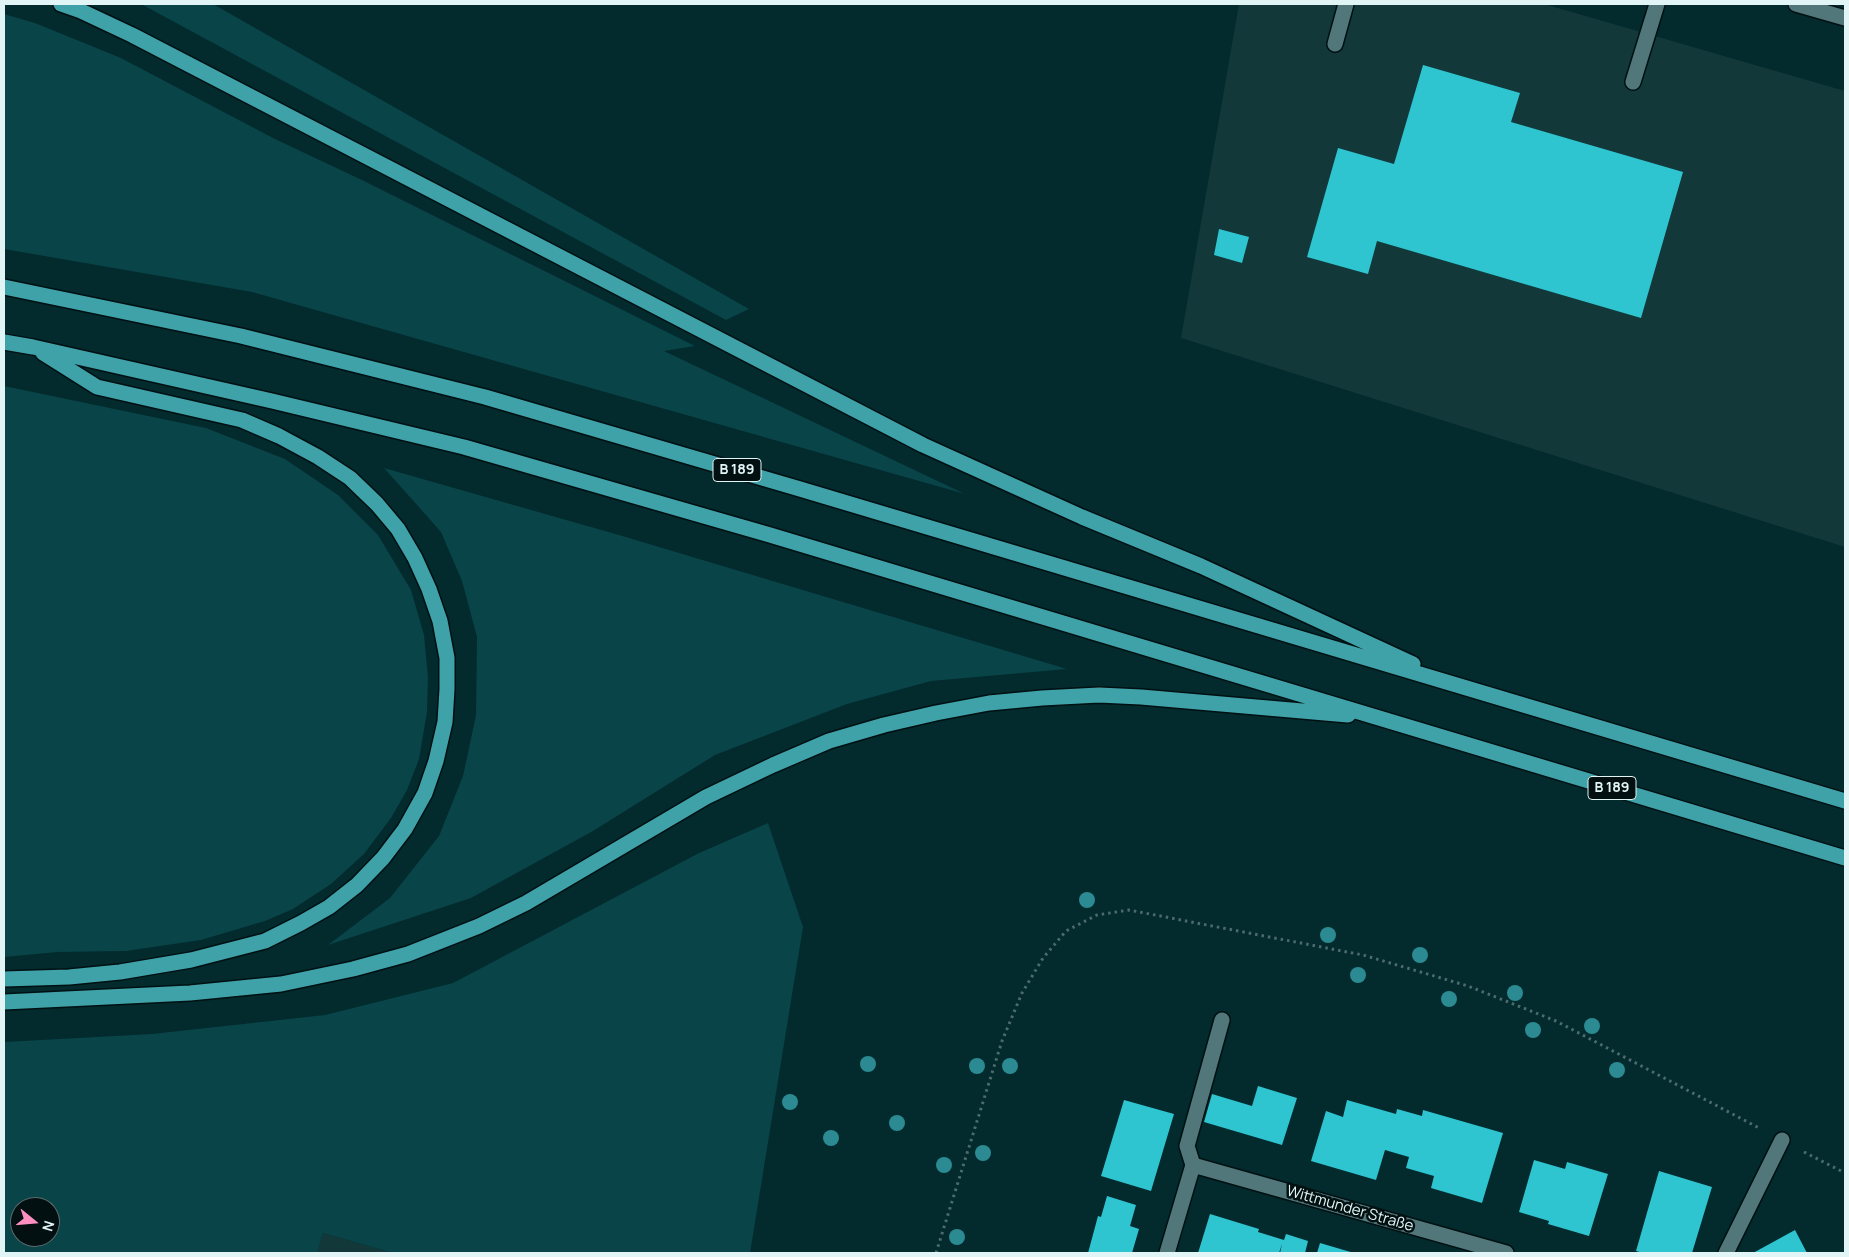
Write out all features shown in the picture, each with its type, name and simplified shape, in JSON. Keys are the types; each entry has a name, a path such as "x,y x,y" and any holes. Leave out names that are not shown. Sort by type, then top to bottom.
{"highway":[{"path":"61,4 81,11 140,39 923,445 1082,517 1201,566 1462,686"},
{"name":"B 189","path":"4,287 241,336 485,397 810,491 1845,801"},
{"name":"B 189","path":"4,342 33,347 464,447 770,535 1845,858"},
{"path":"4,979 69,977 112,973 200,958 265,940 329,907 357,885 383,858 405,828 425,793 436,760 444,722 447,689 447,658 440,621 429,589 415,558 398,529 377,504 350,478 318,457 279,436 242,420 97,388 33,347"},
{"path":"4,1002 190,993 281,984 353,969 408,954 479,926 526,903 706,797 772,765 830,741 884,725 936,713 989,703 1099,695 1379,718"}],"street":[{"path":"1335,44 1346,4"},
{"path":"1633,82 1657,4"},
{"path":"1796,4 1845,18"},
{"path":"1167,1253 1193,1165 1187,1146 1222,1020"},
{"path":"1726,1253 1782,1140"},
{"name":"Wittmunder Straße","path":"1193,1165 1506,1253"}],"path":[{"path":"936,1253 1002,1042 1022,993 1043,958 1066,931 1097,915 1129,910 1363,955 1468,986 1556,1021 1845,1173"}],"shaded area":[{"path":"141,4 213,4 749,309 726,320"},
{"path":"1239,4 1544,4 1845,91 1845,547 1181,338"},
{"path":"4,14 35,23 121,58 275,139 364,181 695,346 664,351 965,494 252,292 4,249"},
{"path":"4,386 206,428 285,459 338,495 378,535 411,590 424,635 428,678 427,712 419,759 407,790 391,818 364,854 331,884 293,909 265,921 201,940 126,951 58,952 4,957"},
{"path":"384,468 619,535 1067,669 931,681 847,704 715,755 593,831 471,898 328,945 390,898 439,836 463,776 476,715 477,637 462,581 441,532"},
{"path":"768,823 803,927 750,1253 393,1253 323,1233 317,1253 4,1253 4,1042 152,1034 325,1015 453,983 699,853"},
{"path":"323,1233 393,1253 317,1253"}],"building":[{"path":"1423,65 1520,93 1511,122 1683,172 1641,318 1377,241 1368,274 1307,257 1338,148 1394,164"},
{"path":"1219,229 1249,237 1242,263 1214,255"},
{"path":"1258,1086 1297,1098 1282,1145 1204,1122 1212,1094 1252,1106"},
{"path":"1124,1100 1174,1114 1151,1191 1101,1176"},
{"path":"1347,1100 1396,1114 1397,1109 1422,1116 1423,1110 1503,1133 1482,1203 1431,1188 1434,1176 1406,1168 1409,1157 1385,1150 1376,1180 1311,1161 1326,1111 1343,1117"},
{"path":"1534,1160 1565,1169 1567,1162 1608,1174 1589,1236 1548,1224 1549,1221 1519,1212"},
{"path":"1659,1171 1712,1187 1692,1253 1643,1253 1636,1251"},
{"path":"1107,1196 1136,1205 1130,1226 1139,1229 1132,1253 1088,1253 1098,1216 1101,1217"},
{"path":"1210,1214 1259,1229 1258,1232 1284,1240 1286,1234 1308,1241 1305,1253 1280,1253 1282,1244 1279,1253 1198,1253"},
{"path":"1795,1230 1807,1253 1753,1253"},
{"path":"1320,1243 1354,1253 1317,1253"}]}
